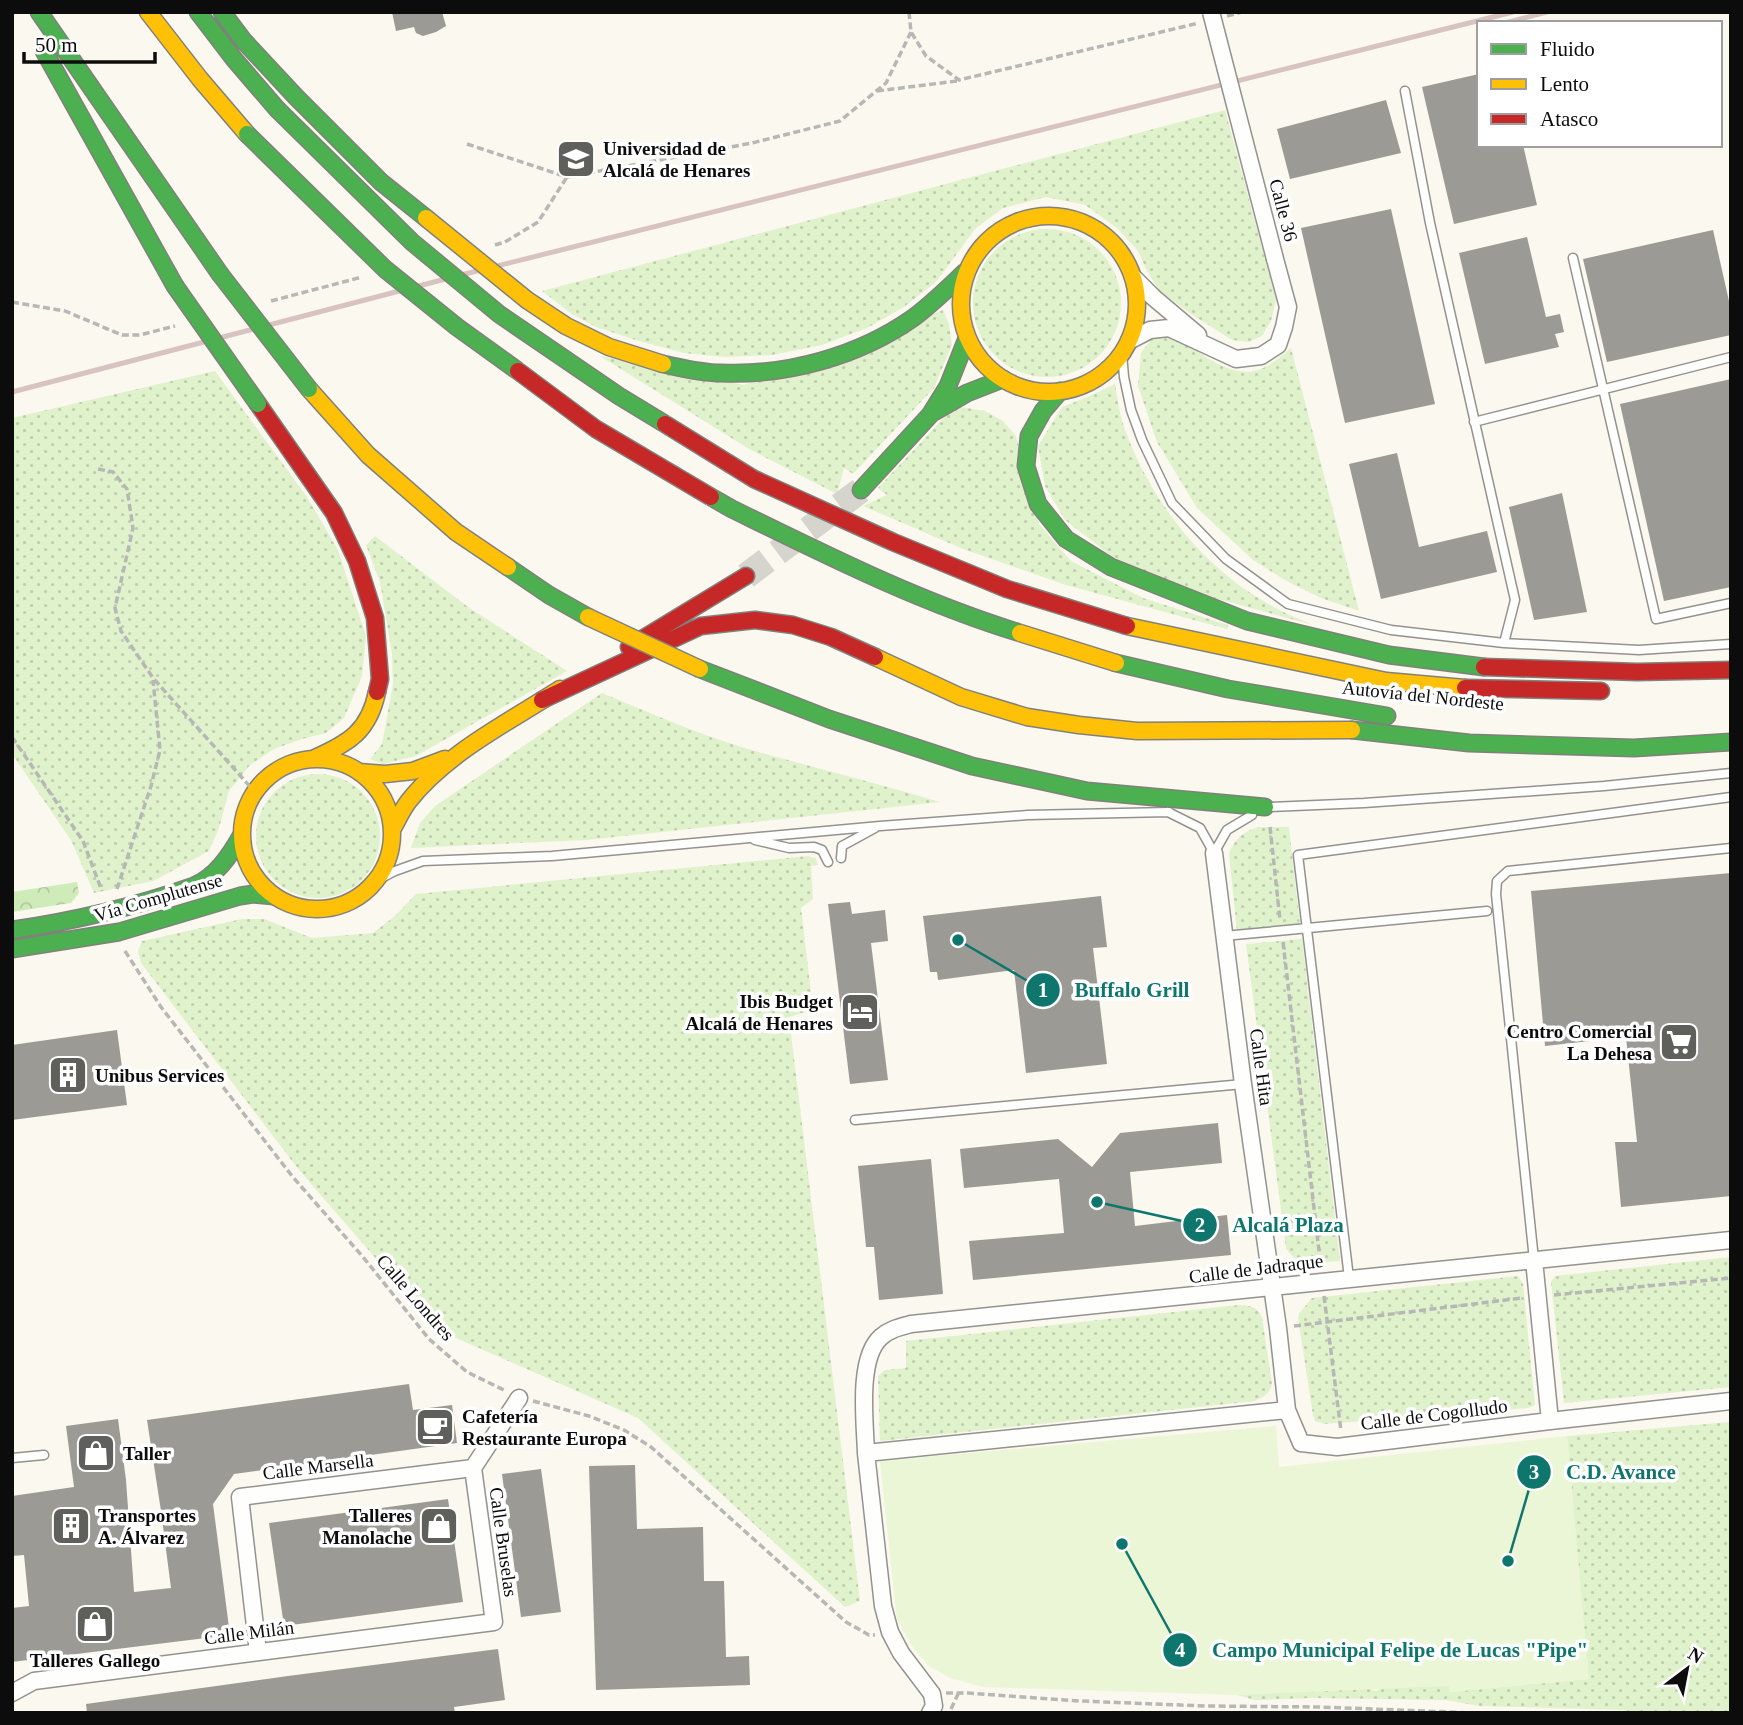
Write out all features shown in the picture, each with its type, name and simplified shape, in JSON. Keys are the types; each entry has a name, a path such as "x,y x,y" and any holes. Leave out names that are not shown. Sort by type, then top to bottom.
{"main road":[{"path":"39,12 220,274 309,389 368,455 456,532 549,596 587,617 700,669 829,719 972,766 1087,791 1266,807"},
{"name":"Autovía del Nordeste","path":"148,12 247,134 385,269 457,327 596,429 732,509 876,579 994,625 1116,663 1228,689 1404,718"},
{"name":"Autovía del Nordeste","path":"198,12 277,109 412,242 499,314 619,396 754,479 893,542 1007,589 1127,626 1386,681 1474,689 1622,692"},
{"path":"222,12 243,40 426,218 527,300 566,326 609,347 695,371 769,372 803,365 852,350 896,329 926,307 965,272 979,249 999,230 1024,219 1051,215 1078,220 1102,233 1121,253 1133,277 1137,299 1136,320 1126,347 1105,372 1084,385 1060,391 1040,392 1021,388 1003,379 981,361 967,338 961,316 960,294 965,272"},
{"path":"33,34 54,66 175,286 334,513 357,561 375,618 380,679 375,703 365,725 342,746 315,758 292,763 271,774 254,791 244,813 241,836 246,859 257,880 274,896 304,909 320,910 352,901 376,881 386,865 393,830 383,797 372,783 359,772 338,762 315,758"},
{"path":"281,57 300,93"},
{"path":"861,490 930,415 948,386 967,338"},
{"path":"930,415 959,396 1003,379"},
{"path":"1060,391 1043,411 1029,436 1026,466 1038,504 1066,539 1111,567 1247,621 1389,655 1476,667 1637,672 1731,670"},
{"path":"393,830 407,803 456,755 746,576"},
{"path":"542,700 701,626 755,621 793,625 831,637 961,697 1027,717 1137,731 1356,730 1469,743 1634,748 1731,741"},
{"path":"359,772 385,774 413,771 456,755"},
{"name":"Vía Complutense","path":"12,930 110,911 202,883 226,863 241,836"},
{"name":"Vía Complutense","path":"12,949 119,932 240,896 274,896"}],"street":[{"name":"Calle 36","path":"1126,347 1150,330 1170,328 1237,359 1261,356 1278,345 1284,327 1288,307 1210,18"},
{"name":"Calle 36","path":"1133,277 1210,345"},
{"name":"Calle Hita","path":"1214,853 1272,1287"},
{"name":"Calle de Jadraque","path":"932,1694 901,1653 890,1633 883,1606 866,1452 866,1370 871,1351 879,1338 893,1329 911,1324 1731,1240"},
{"path":"1534,1260 1550,1421"},
{"name":"Calle de Cogolludo","path":"1272,1287 1287,1410 1301,1443 1343,1447 1731,1401"},
{"path":"473,1468 519,1398"},
{"path":"866,1452 1287,1410"},
{"name":"Calle Bruselas","path":"473,1468 494,1622"},
{"name":"Calle Marsella","path":"258,1652 240,1497 473,1468"},
{"name":"Calle Milán","path":"12,1693 34,1681 494,1622"},
{"path":"930,1713 934,1706 932,1694"}],"lane":[{"path":"1405,92 1433,237 1515,600 1504,643"},
{"path":"1573,258 1656,619 1731,603"},
{"path":"1126,347 1124,377 1131,410 1172,503 1226,559 1289,604 1391,630 1504,643 1639,650 1731,644"},
{"path":"1474,422 1731,357"},
{"path":"1196,811 1364,803 1604,786 1731,773"},
{"path":"1349,1278 1298,855 1731,797"},
{"path":"1214,853 1227,830 1266,807"},
{"name":"Calle Hita","path":"1168,812 1199,828 1214,853"},
{"path":"376,881 423,861 552,856 1028,815 1182,812"},
{"path":"841,858 842,846 880,826"},
{"path":"748,838 789,848 814,847 822,850 828,862"},
{"path":"1534,1260 1496,894 1497,881 1508,871 1731,848"},
{"path":"1224,936 1487,911"},
{"path":"855,1120 1243,1084"},
{"path":"12,1458 44,1455"}],"path":[{"path":"909,12 911,32 926,56 959,80"},
{"path":"877,91 959,80 1242,12"},
{"path":"467,144 567,177 752,143 840,121 886,83 911,32"},
{"path":"492,246 505,242 538,222 567,177"},
{"path":"269,301 374,275"},
{"path":"12,302 65,311 122,335 140,335 179,325"},
{"path":"98,469 113,472 127,489 133,528 115,608 121,631 153,678 254,791"},
{"path":"110,911 160,750 153,678"},
{"path":"12,737 83,841 110,911"},
{"path":"1266,807 1343,1447"},
{"name":"Calle Londres","path":"119,932 123,947 161,1007 292,1176 363,1257 429,1339 467,1372 519,1398 589,1416 624,1430 651,1447 846,1622 869,1635 890,1633"},
{"path":"1278,1328 1538,1296 1731,1278"},
{"path":"947,1713 959,1693"},
{"path":"932,1694 959,1693 1080,1702 1476,1713"}],"green space":[{"path":"1225,110 1276,300 1271,321 1262,336 1249,342 1232,340 1159,290 1138,251 1117,228 1085,205 1046,197 1003,208 975,229 937,281 904,307 867,328 822,345 772,355 726,357 684,353 639,341 596,327 572,314 542,291"},
{"path":"1047,229 1076,234 1100,250 1116,274 1121,303 1116,332 1100,356 1076,372 1047,377 1018,372 994,356 978,332 973,303 978,274 994,250 1018,234"},
{"path":"943,310 949,324 952,345 934,388 853,474 844,468 837,494 749,449 600,356 744,385"},
{"path":"1167,335 1216,363 1242,372 1256,371 1269,365 1291,348 1359,611 1321,598 1253,560 1197,508 1157,442 1138,386 1141,353 1152,338"},
{"path":"215,371 307,497 338,550 366,636 362,676 344,718 326,733 274,749 250,765 229,791 219,828 209,851 153,881 94,893 71,840 12,754 12,418"},
{"path":"1115,384 1122,421 1133,449 1146,477 1180,528 1223,573 1279,610 1313,625 1203,595 1123,565 1065,520 1045,486 1038,446 1062,407"},
{"path":"955,406 985,411 1003,421 1016,436 1039,524 1071,561 1143,598 1228,625 1227,629 1066,585 963,549 863,506 887,495 878,488"},
{"path":"375,536 468,607 567,671 416,756 383,764 370,759 382,744 393,684 392,654 380,582 366,545"},
{"path":"602,693 729,743 940,802 587,840 411,848 420,823 435,806"},
{"path":"318,774 342,779 362,792 375,812 380,836 375,860 362,880 342,893 318,898 294,893 274,880 261,860 256,836 261,812 274,792 294,779"},
{"path":"1258,827 1289,827 1300,925 1237,932 1229,854 1240,837"},
{"path":"808,856 816,859 818,865 811,866 813,899 801,908 813,1010 789,1017 860,1601 845,1607 638,1418 438,1330 299,1170 141,963 138,951 142,941 242,919 264,919 312,938 373,933 395,916 416,894"},
{"path":"77,882 79,893 71,903 12,912 12,892"},
{"path":"1302,939 1340,1261 1317,1263 1303,1262 1291,1255 1286,1248 1246,944"},
{"path":"1731,1257 1731,1387 1564,1403 1551,1282 1555,1276"},
{"path":"1518,1276 1523,1284 1535,1405 1528,1408 1325,1424 1315,1421 1298,1318 1312,1298"},
{"path":"1239,1305 1250,1306 1262,1317 1272,1384 1268,1393 1255,1401 880,1441 878,1376 885,1370 906,1368 906,1341"},
{"path":"1731,1422 1731,1713 1638,1713 1624,1710 1479,1706 1446,1700 1255,1700 1237,1695 1362,1686 1375,1691 1447,1665 1450,1692 1588,1679 1567,1436"},
{"path":"1276,1426 1279,1467 1567,1436 1589,1679 1450,1692 1449,1686 1237,1695 983,1687 950,1678 929,1666 914,1649 897,1620 880,1461"}],"building":[{"path":"392,12 442,12 446,26 423,36 416,33 414,27 396,31"},
{"path":"1477,74 1477,147 1523,147 1537,205 1454,224 1422,87"},
{"path":"1386,100 1401,153 1290,179 1277,129"},
{"path":"1391,209 1435,404 1345,423 1301,228"},
{"path":"1713,230 1731,310 1731,335 1607,362 1583,259"},
{"path":"1527,237 1546,317 1560,314 1564,332 1555,334 1559,347 1485,364 1459,253"},
{"path":"1731,379 1731,587 1664,601 1620,404"},
{"path":"1397,453 1419,547 1487,531 1497,572 1381,599 1349,464"},
{"path":"1562,493 1587,612 1534,620 1509,507"},
{"name":"Centro Comercial La Dehesa","path":"1731,873 1731,1196 1621,1207 1615,1142 1637,1142 1626,1037 1545,1046 1531,891"},
{"path":"1101,896 1107,947 1093,948 1107,1064 1026,1073 1014,970 938,980 937,972 930,972 923,916"},
{"name":"Ibis Budget Alcalá de Henares","path":"850,902 852,914 885,910 888,941 871,943 888,1080 850,1084 828,904"},
{"name":"Unibus Services","path":"117,1030 127,1105 12,1120 12,1045"},
{"path":"1218,1123 1222,1163 1130,1172 1135,1226 1227,1215 1231,1255 973,1280 969,1241 1064,1233 1059,1179 964,1188 960,1149 1058,1139 1092,1167 1120,1133"},
{"path":"931,1159 943,1294 879,1300 874,1247 866,1247 858,1166"},
{"path":"409,1384 413,1410 452,1405 457,1443 234,1474 213,1504 230,1635 12,1662 12,1608 29,1606 24,1555 12,1556 12,1496 74,1487 66,1426 118,1419 126,1480 134,1592 171,1588 147,1420"},
{"path":"635,1465 637,1529 703,1527 704,1581 724,1581 726,1657 749,1656 750,1685 596,1690 589,1466"},
{"path":"541,1469 561,1612 521,1617 502,1474"},
{"path":"448,1499 463,1602 284,1626 269,1523"},
{"path":"498,1649 505,1700 454,1707 455,1713 87,1713 86,1704"}],"tunnel":[{"path":"746,576 861,490"}],"railway":[{"path":"12,392 457,276 1513,12"},
{"path":"1513,21 1547,12"}],"traffic: fast":[{"path":"39,12 220,274"},
{"path":"198,12 277,109"},
{"path":"222,12 243,40 296,97 381,182 426,218"},
{"path":"44,51 175,286"},
{"path":"277,109 412,242 499,314 665,424"},
{"path":"247,134 385,269 457,327 518,371"},
{"path":"663,364 706,372 746,373 797,367 821,361 870,343 892,331 920,313 965,272"},
{"path":"220,274 309,389"},
{"path":"175,286 258,404"},
{"path":"861,490 930,415 948,386 967,338"},
{"path":"934,412 967,393 1003,379"},
{"path":"1060,391 1043,411 1029,436 1026,466 1038,504 1066,539 1111,567 1247,621 1389,655 1484,667"},
{"path":"711,497 873,577 982,621 1020,633"},
{"path":"508,567 588,617"},
{"path":"1116,663 1228,689 1387,716"},
{"path":"700,669 829,719 972,766 1087,791 1265,807"},
{"path":"1352,730 1469,743 1634,748 1731,742"},
{"path":"12,930 104,913 194,886 209,877 221,865 241,836"},
{"path":"12,949 119,932 240,896 274,896"}],"traffic: slow":[{"path":"148,12 247,134"},
{"path":"1049,216 1083,223 1111,242 1130,270 1137,304 1130,338 1111,366 1083,385 1049,392 1015,385 987,366 968,338 961,304 968,270 987,242 1015,223 1049,216"},
{"path":"426,218 527,300 566,326 609,347 663,364"},
{"path":"309,389 368,455 456,532 508,567"},
{"path":"588,617 700,669"},
{"path":"1127,626 1386,681 1465,688"},
{"path":"1020,633 1116,663"},
{"path":"875,657 961,697 1027,717 1079,725 1137,731 1352,730"},
{"path":"392,830 408,802 441,768 459,753 560,689"},
{"path":"315,758 338,747 356,734 369,717 377,692"},
{"path":"317,759 346,765 359,771 370,781 380,792 386,805 392,834 386,863 380,876 370,887 359,897 346,903 317,909 288,903 275,897 264,887 254,876 248,863 242,834 248,805 254,792 264,781 275,771 288,765 317,759"},
{"path":"359,772 385,774 413,771 445,759"}],"traffic: jam":[{"path":"518,371 596,429 711,497"},
{"path":"258,404 334,513 357,561 375,618 380,679 377,692"},
{"path":"665,424 754,479 893,542 1007,589 1127,626"},
{"path":"629,647 746,576"},
{"path":"542,700 701,626 755,620 793,625 831,637 875,657"},
{"path":"1484,667 1637,672 1731,670"},
{"path":"1465,688 1601,691"}],"place":[{"name":"Universidad de Alcalá de Henares","path":"576,159"},
{"name":"Buffalo Grill","path":"958,940"},
{"name":"Ibis Budget Alcalá de Henares","path":"860,1012"},
{"name":"Centro Comercial La Dehesa","path":"1679,1042"},
{"name":"Unibus Services","path":"68,1075"},
{"name":"Alcalá Plaza","path":"1097,1202"},
{"name":"Cafetería Restaurante Europa","path":"435,1427"},
{"name":"Taller","path":"96,1453"},
{"name":"Transportes A. Álvarez","path":"71,1526"},
{"name":"Talleres Manolache","path":"439,1526"},
{"name":"Campo Municipal Felipe de Lucas \"Pipe\"","path":"1122,1544"},
{"name":"C.D. Avance","path":"1508,1561"},
{"name":"Talleres Gallego","path":"95,1624"}]}
